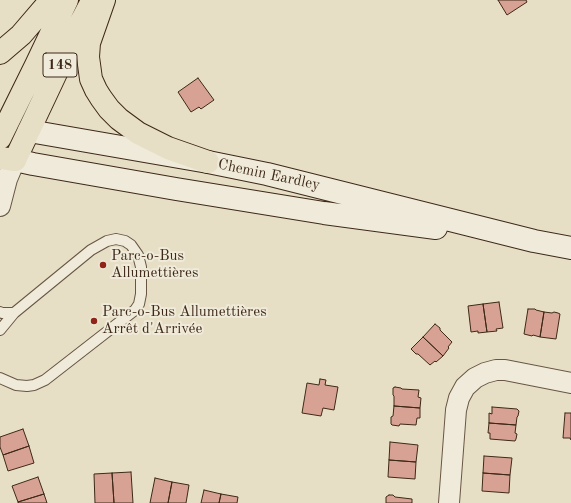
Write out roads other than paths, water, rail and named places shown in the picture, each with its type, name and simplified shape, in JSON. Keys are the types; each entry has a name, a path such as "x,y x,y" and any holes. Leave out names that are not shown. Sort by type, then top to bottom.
{"main road":[{"path":"0,54 21,35 51,0"},
{"name":"148","path":"2,130 67,0"},
{"name":"148","path":"8,159 29,131 73,37 93,0"},
{"path":"104,0 89,43 88,57 91,79 98,94 109,109 138,133 168,148 208,162"},
{"name":"Chemin Eardley","path":"2,130 29,131 208,162 267,174 534,241"},
{"name":"Chemin Eardley","path":"8,159 169,188 324,213 534,241 571,248"}],"street":[{"path":"0,206 7,179 8,159"},
{"path":"449,503 456,410 459,398 465,387 475,378 496,370 505,370 571,383"}],"lane":[{"path":"0,330 14,313 91,250 107,241 116,239 125,241 131,245 138,255 141,268 141,294 139,304 135,310 45,380 34,385 27,386 16,385 0,378"},
{"path":"0,312 14,313"}],"place":[{"name":"Parc-o-Bus Allumettières","path":"103,265"},
{"name":"Parc-o-Bus Allumettières Arrêt d'Arrivée","path":"94,321"}]}
